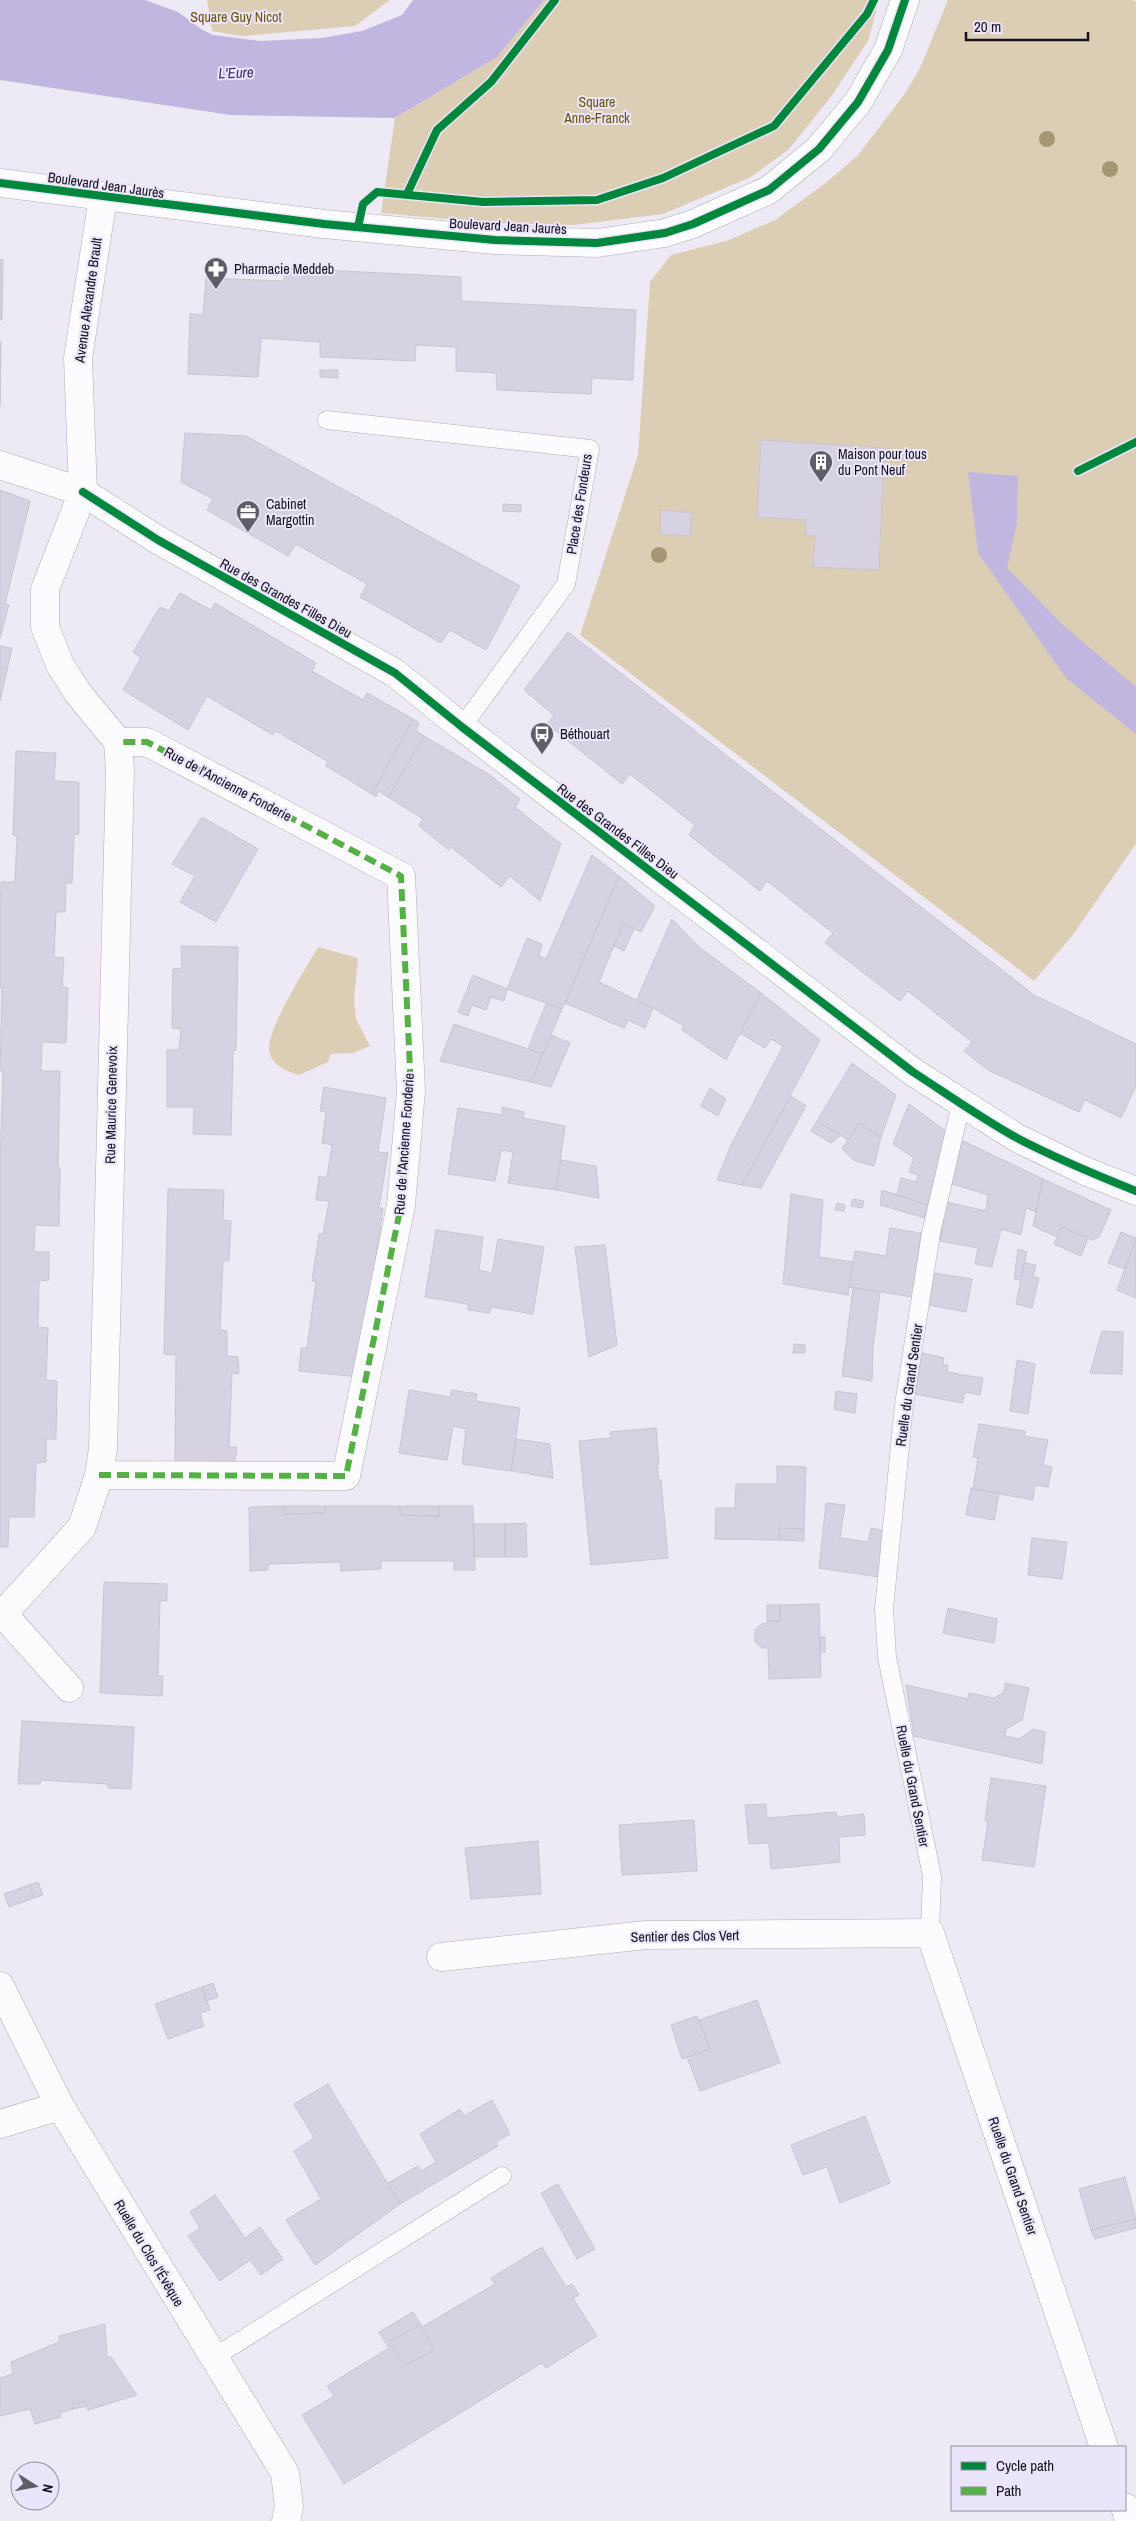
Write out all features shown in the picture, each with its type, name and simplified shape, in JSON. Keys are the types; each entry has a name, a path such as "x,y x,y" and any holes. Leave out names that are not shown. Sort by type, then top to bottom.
{"street":[{"name":"Boulevard Jean Jaurès","path":"0,183 324,224 495,240 597,243 665,233 693,224 769,190 819,149 858,102 888,50 905,0"},
{"name":"Avenue Alexandre Brault","path":"83,492 78,358 102,197"},
{"name":"Rue des Grandes Filles Dieu","path":"0,464 83,492 158,540 395,673 462,727 913,1072 1017,1138 1085,1171 1136,1191"},
{"path":"83,492 45,589 45,627 60,665 78,693 118,742"},
{"name":"Rue Maurice Genevoix","path":"69,1688 3,1614 82,1527 99,1475 103,1448 120,770 118,742"},
{"name":"Rue de l'Ancienne Fonderie","path":"99,1475 346,1476 401,1205 411,1091 401,876 148,742 118,742"},
{"name":"Sentier des Clos Vert","path":"441,1956 646,1935 930,1933"},
{"name":"Ruelle du Grand Sentier","path":"930,1933 1104,2446"},
{"name":"Ruelle du Clos l'Évêque","path":"0,1986 60,2106 285,2473 289,2507 286,2521"},
{"path":"0,2124 60,2106"}],"lane":[{"name":"Place des Fondeurs","path":"327,420 590,449 566,584 462,727"},
{"name":"Ruelle du Grand Sentier","path":"930,1933 932,1876 887,1657 884,1609 907,1386 931,1233 961,1104"},
{"path":"213,2358 502,2176"}],"green space":[{"name":"Square Guy Nicot","path":"207,0 390,0 355,26 243,36 212,31"},
{"name":"Square Anne-Franck","path":"544,0 879,0 868,41 833,94 789,149 751,177 663,214 574,225 490,223 381,213 395,118 497,57"},
{"path":"948,0 1133,0 1136,2 1136,844 1072,936 1034,981 580,635 638,455 650,282 671,255 729,240 775,220 827,182 858,155 904,95 920,68"},
{"path":"318,947 358,958 354,1000 356,1019 370,1046 353,1053 331,1054 328,1062 299,1075 289,1072 272,1059 269,1049 270,1039 281,1013"}],"water":[{"name":"L'Eure","path":"0,0 145,0 178,12 201,29 213,35 261,41 322,38 362,31 402,15 413,0 544,0 497,57 395,118 230,115 0,80"},
{"path":"968,472 1018,476 1017,523 1007,568 1064,626 1136,687 1136,734 1066,678 978,553"}],"building":[{"path":"0,259 3,260 2,320 0,320"},
{"path":"284,268 461,277 461,301 636,310 633,380 592,378 591,394 497,390 496,373 456,371 456,347 416,345 415,361 320,357 320,342 261,338 258,377 188,374 190,314 203,315 206,278 284,281"},
{"path":"0,342 1,342 0,406"},
{"path":"320,370 338,370 338,378 320,377"},
{"path":"185,433 246,436 520,586 486,650 450,630 441,643 360,597 367,584 296,544 288,556 207,510 213,499 181,482"},
{"name":"Maison pour tous du Pont Neuf","path":"761,440 884,448 879,570 813,567 815,536 805,535 806,520 757,517"},
{"path":"0,490 30,501 5,604 9,605 0,638"},
{"path":"503,504 521,505 521,512 503,511"},
{"path":"661,510 692,513 690,536 660,534"},
{"path":"180,593 211,610 215,603 316,663 312,671 363,700 367,693 413,719 372,794 326,766 327,761 276,731 273,735 207,696 188,730 123,690 141,658 133,652 160,607 169,611"},
{"path":"568,632 1034,995 1136,1044 1136,1086 1121,1118 1085,1100 1079,1112 988,1070 964,1051 972,1042 908,991 900,1001 825,943 833,933 767,881 760,891 689,835 695,825 630,774 622,784 547,724 554,715 524,690"},
{"path":"0,646 12,648 0,701"},
{"path":"413,719 419,723 416,730 424,736 388,797 379,791 376,797 372,794"},
{"path":"424,736 490,775 520,799 515,807 561,844 540,901 510,876 501,887 451,847 449,850 419,826 423,819 388,797"},
{"path":"16,751 56,753 54,781 79,782 79,834 74,835 72,883 66,883 65,912 56,912 54,957 64,958 62,987 68,988 66,1043 42,1042 41,1071 60,1071 59,1226 35,1225 34,1252 49,1252 49,1280 39,1281 38,1327 48,1328 46,1380 57,1381 56,1439 46,1439 46,1462 36,1463 34,1517 9,1517 8,1547 0,1547 0,1167 3,1071 0,1071 2,988 0,988 0,908 1,882 15,882 17,836 13,835"},
{"path":"202,817 258,849 216,922 180,902 195,876 172,864"},
{"path":"592,855 619,876 562,1009 507,989 527,938 542,944 539,956 546,959"},
{"path":"619,876 655,906 641,932 623,923 599,982 653,1008 645,1028 628,1020 624,1028 565,1003"},
{"path":"672,919 699,947 761,993 726,1060 682,1030 684,1026 637,999"},
{"path":"623,923 634,929 624,951 614,946"},
{"path":"181,946 238,947 236,1050 233,1051 231,1135 193,1134 194,1107 167,1107 167,1050 179,1050 181,1029 172,1028 173,969 182,968"},
{"path":"473,975 507,989 504,1001 491,997 486,1010 472,1005 468,1016 458,1012"},
{"path":"761,993 820,1040 742,1185 717,1180 731,1145 783,1046 771,1039 765,1048 740,1033"},
{"path":"546,1004 562,1009 543,1054 528,1049"},
{"path":"454,1024 543,1054 531,1082 440,1061"},
{"path":"551,1035 570,1043 551,1087 531,1082"},
{"path":"852,1063 896,1095 881,1137 859,1123 848,1140 817,1121"},
{"path":"324,1087 386,1098 378,1152 388,1153 379,1208 383,1208 359,1377 299,1371 301,1348 307,1348 316,1282 312,1281 319,1234 323,1234 329,1201 316,1200 319,1176 327,1178 332,1145 322,1143 326,1112 320,1111"},
{"path":"710,1088 726,1099 718,1116 701,1106"},
{"path":"791,1096 806,1106 761,1188 742,1185"},
{"path":"909,1104 947,1132 928,1205 897,1195 901,1178 916,1182 918,1175 909,1172 914,1158 893,1144"},
{"path":"502,1107 524,1112 523,1118 565,1126 556,1190 508,1183 513,1152 501,1150 495,1181 448,1174 458,1108 502,1115"},
{"path":"817,1121 841,1135 831,1143 811,1131"},
{"path":"859,1123 881,1137 874,1166 855,1161 842,1149"},
{"path":"959,1139 1043,1179 1036,1212 1026,1208 1021,1235 1001,1229 992,1267 975,1264 978,1248 940,1241 946,1202 986,1211 988,1195 949,1183"},
{"path":"561,1160 596,1166 599,1198 556,1190"},
{"path":"1043,1179 1111,1210 1099,1237 1092,1240 1062,1227 1057,1237 1033,1226"},
{"path":"168,1189 224,1190 223,1220 231,1221 229,1261 223,1261 220,1330 227,1331 227,1356 238,1357 239,1374 232,1373 229,1447 237,1447 234,1466 175,1467 176,1355 164,1354"},
{"path":"882,1190 928,1205 925,1218 880,1205"},
{"path":"791,1194 823,1200 819,1257 853,1262 848,1295 783,1284"},
{"path":"853,1199 864,1201 862,1208 851,1206"},
{"path":"837,1203 845,1205 844,1211 835,1210"},
{"path":"1062,1227 1088,1238 1081,1256 1054,1244"},
{"path":"890,1228 921,1233 912,1297 849,1287 855,1251 886,1256"},
{"path":"436,1230 483,1237 479,1270 492,1273 498,1239 544,1247 533,1314 491,1307 490,1313 468,1310 468,1304 425,1297"},
{"path":"1121,1232 1136,1238 1125,1269 1108,1263"},
{"path":"1136,1239 1136,1298 1117,1290"},
{"path":"605,1245 617,1345 589,1357 575,1247"},
{"path":"1018,1249 1027,1252 1021,1280 1014,1279"},
{"path":"1024,1263 1036,1265 1033,1277 1039,1278 1032,1308 1016,1304"},
{"path":"934,1273 972,1279 966,1312 929,1305"},
{"path":"853,1287 880,1292 873,1347 872,1381 842,1376"},
{"path":"1102,1331 1123,1332 1122,1374 1090,1373"},
{"path":"794,1344 805,1345 805,1353 793,1353"},
{"path":"922,1353 944,1358 943,1365 948,1365 947,1372 983,1378 980,1395 965,1392 962,1403 915,1394"},
{"path":"1017,1360 1035,1364 1028,1414 1010,1411"},
{"path":"409,1390 450,1397 452,1390 477,1394 475,1401 520,1408 511,1471 462,1464 466,1429 453,1426 447,1460 399,1453"},
{"path":"836,1391 857,1394 855,1413 834,1409"},
{"path":"979,1424 1025,1431 1025,1436 1048,1440 1043,1465 1052,1467 1048,1487 1035,1485 1033,1500 973,1489 978,1458 973,1457"},
{"path":"656,1428 659,1465 657,1465 659,1480 661,1480 668,1558 591,1565 579,1441 611,1438 610,1432"},
{"path":"516,1439 550,1444 553,1478 511,1471"},
{"path":"777,1466 806,1467 804,1529 779,1528 779,1540 715,1539 716,1508 735,1508 736,1484 777,1484"},
{"path":"971,1488 999,1493 994,1520 966,1515"},
{"path":"826,1503 845,1505 840,1538 868,1542 871,1528 884,1531 879,1577 819,1568"},
{"path":"283,1506 284,1514 325,1513 325,1506 400,1506 400,1515 439,1516 439,1506 473,1506 475,1570 454,1570 454,1561 381,1561 381,1569 341,1571 340,1562 268,1564 268,1570 250,1571 249,1507"},
{"path":"283,1506 325,1506 325,1513 284,1514"},
{"path":"400,1506 439,1506 439,1516 400,1515"},
{"path":"526,1523 527,1557 505,1557 505,1524"},
{"path":"473,1524 505,1524 505,1557 474,1557"},
{"path":"779,1528 804,1529 804,1541 779,1540"},
{"path":"1032,1538 1067,1542 1062,1579 1028,1575"},
{"path":"104,1582 167,1584 167,1601 160,1601 158,1676 163,1676 162,1696 100,1693"},
{"path":"819,1604 821,1677 769,1679 768,1648 762,1648 755,1642 755,1630 761,1624 767,1623 767,1621 780,1621 780,1605"},
{"path":"767,1605 780,1605 780,1621 767,1621"},
{"path":"948,1608 997,1619 994,1643 943,1633"},
{"path":"820,1637 825,1637 825,1652 820,1652"},
{"path":"1005,1683 1029,1688 1022,1720 1006,1729 1005,1736 1019,1739 1033,1729 1045,1732 1042,1764 914,1736 906,1685 968,1699 969,1693 994,1698 1004,1692"},
{"path":"22,1721 134,1727 131,1789 108,1788 108,1784 41,1780 40,1784 18,1784"},
{"path":"991,1778 1046,1786 1034,1867 982,1860 988,1822 985,1821"},
{"path":"766,1804 767,1818 836,1812 837,1817 864,1814 865,1835 839,1837 840,1862 771,1869 769,1843 749,1844 745,1805"},
{"path":"694,1820 697,1871 622,1875 619,1825"},
{"path":"538,1841 541,1894 471,1899 465,1848"},
{"path":"38,1882 43,1895 34,1898 29,1885"},
{"path":"29,1885 34,1898 9,1907 4,1894"},
{"path":"213,1983 218,1997 206,2001 202,1987"},
{"path":"202,1987 210,2010 200,2013 204,2026 168,2039 155,2004"},
{"path":"757,2000 780,2063 700,2091 687,2057 710,2049 699,2020"},
{"path":"697,2016 710,2049 682,2059 671,2025"},
{"path":"328,2084 400,2204 315,2265 286,2220 321,2199 294,2151 314,2138 294,2104"},
{"path":"492,2100 510,2134 496,2142 498,2146 400,2204 388,2183 418,2166 421,2171 436,2162 420,2134 460,2109 464,2116"},
{"path":"865,2116 890,2183 840,2203 827,2167 803,2175 791,2145"},
{"path":"1125,2177 1136,2219 1091,2230 1079,2189"},
{"path":"558,2184 595,2249 577,2259 541,2193"},
{"path":"215,2195 245,2238 260,2227 283,2259 261,2275 250,2260 220,2281 188,2236 200,2228 190,2212"},
{"path":"1136,2219 1136,2228 1095,2239 1091,2230"},
{"path":"542,2247 566,2287 572,2284 579,2295 573,2298 597,2336 546,2368 542,2363 344,2484 302,2415 334,2396 327,2386 389,2348 379,2332 413,2312 422,2327 495,2284 491,2278"},
{"path":"105,2324 107,2357 111,2357 137,2395 88,2410 85,2401 72,2404 73,2409 60,2413 61,2417 35,2424 30,2409 0,2416 0,2378 13,2374 11,2362 59,2342 59,2336"},
{"path":"420,2325 434,2350 404,2366 390,2341"},
{"path":"85,2401 87,2406 73,2409 72,2404"}],"marked path":[{"path":"99,1475 346,1476 401,1205 411,1091 401,876 147,742 118,742"}],"cycle path":[{"path":"407,194 437,130 491,82 555,0"},
{"path":"358,227 363,204 377,192 483,202 597,200 663,178 774,126 867,14 874,0"},
{"path":"0,183 324,224 495,240 597,243 665,233 693,224 769,190 819,149 858,102 888,50 905,0"},
{"path":"1078,471 1136,442"},
{"path":"83,492 158,540 395,673 462,727 913,1072 1017,1138 1076,1166 1136,1191"}],"place":[{"name":"Pharmacie Meddeb","path":"216,290"},
{"name":"Maison pour tous du Pont Neuf","path":"821,483"},
{"name":"Cabinet Margottin","path":"248,533"},
{"name":"Béthouart","path":"542,755"}]}
